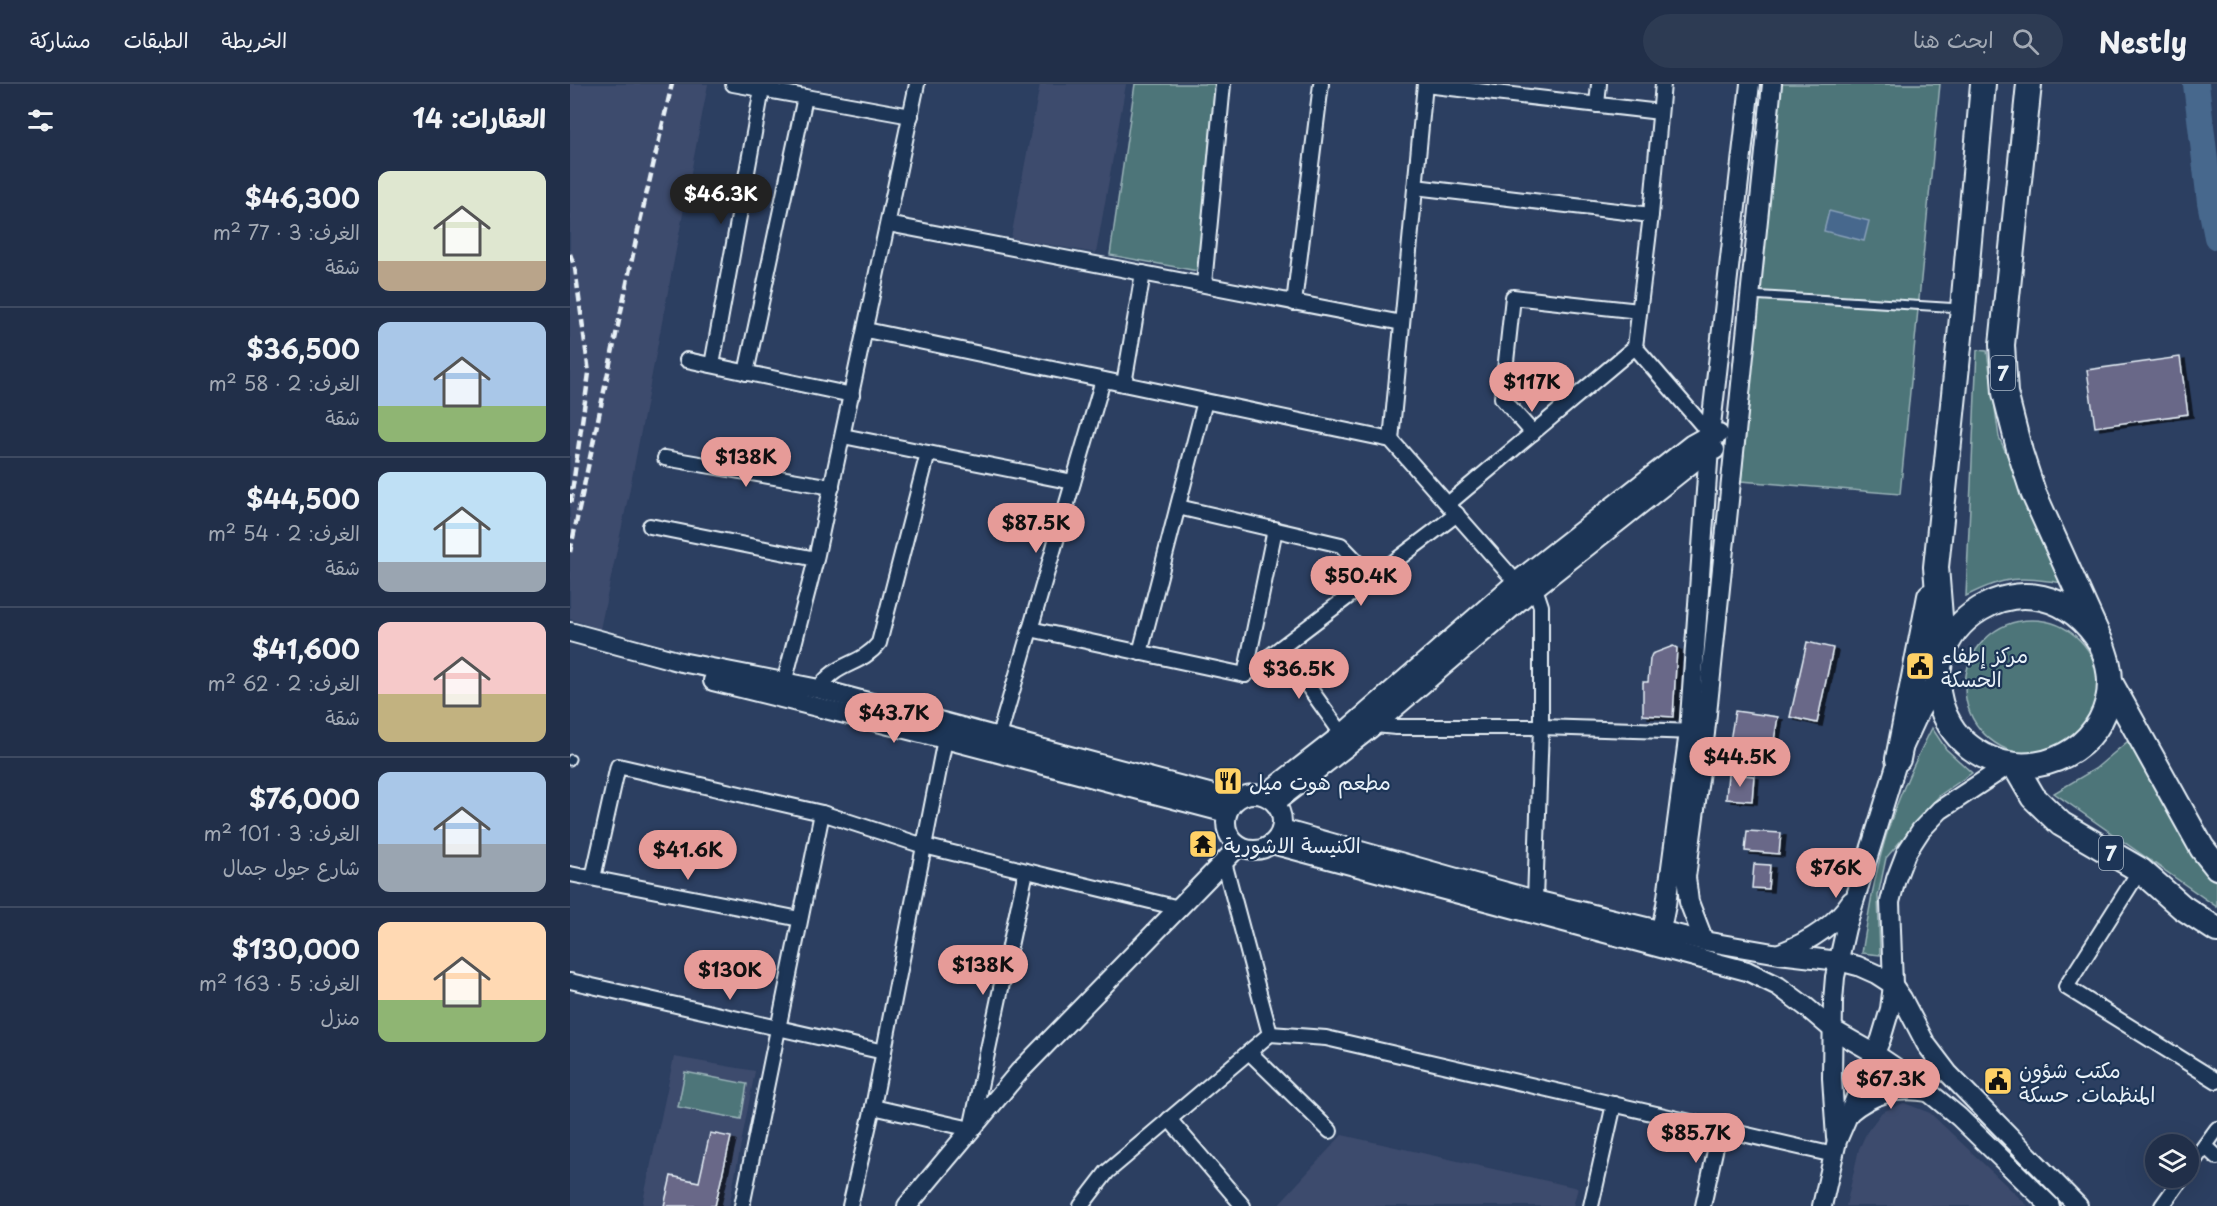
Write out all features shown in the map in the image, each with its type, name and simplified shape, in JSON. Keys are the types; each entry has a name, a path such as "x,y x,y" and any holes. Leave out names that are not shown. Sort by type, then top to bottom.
{"highway":[{"name":"7","path":"1983,84 1936,567 1943,654 1938,679 1941,703 1950,725 1966,744 1986,757 2012,766 2039,765 2061,758 2081,745 2096,727 2106,706 2110,682 2108,663 2102,645 2033,492 2005,393 2002,345 2029,84"},
{"path":"1898,759 1936,567"},
{"name":"7","path":"1943,654 1956,630 1976,611 2000,599 2028,596 2055,602 2079,615 2102,645"},
{"name":"7","path":"2110,682 2202,848 2217,867"},
{"name":"7","path":"2012,766 2033,797 2061,824 2140,870 2182,908 2217,930"}],"street":[{"path":"733,84 911,116"},
{"path":"782,691 816,559 917,84"},
{"path":"1204,284 1223,84"},
{"path":"1294,303 1321,84"},
{"path":"1597,105 1599,84"},
{"path":"1030,629 1245,675 1373,578 1453,509 1533,433 1635,347 1651,215 1663,84"},
{"path":"1704,941 1689,902 1686,877 1697,732 1710,442 1750,84"},
{"path":"1661,930 1697,732 1735,442 1772,84"},
{"path":"1391,440 1425,85 1660,112"},
{"path":"711,365 762,89"},
{"path":"746,373 805,97"},
{"path":"1415,187 1651,215"},
{"path":"888,224 1402,323"},
{"path":"1124,384 1143,273"},
{"path":"1533,433 1502,398 1513,297 1640,311"},
{"path":"866,330 1391,440 1516,582"},
{"path":"1635,347 1710,442"},
{"path":"687,360 852,395"},
{"path":"999,736 1103,380"},
{"path":"1140,653 1205,401"},
{"path":"843,435 1073,482"},
{"path":"1269,799 1375,725 1710,442"},
{"path":"1269,799 1516,582 1692,444 1735,442"},
{"path":"819,689 830,674 846,664 862,659 879,643 928,453"},
{"path":"665,458 832,487"},
{"path":"1178,507 1341,545 1373,578"},
{"path":"650,526 816,559"},
{"path":"1245,675 1275,529"},
{"path":"1535,588 1541,606 1541,727 1535,900"},
{"path":"570,632 945,739 1231,807"},
{"path":"570,642 625,660 782,691 819,689 999,736 1231,807"},
{"path":"1281,648 1342,734"},
{"path":"1835,1148 1832,1029 1833,993 1839,961 1857,892 1898,759 1938,679"},
{"path":"1375,725 1697,732"},
{"path":"850,1206 873,1107 945,739"},
{"path":"593,878 618,766 822,813 924,846 1179,908"},
{"path":"1822,1206 1835,1148 1888,1016 1893,985 1890,903 1906,853 1920,830 1940,810 2012,766"},
{"path":"1249,794 1269,799 1282,815 1277,837 1266,848 1253,850 1233,842 1226,828 1231,807 1249,794"},
{"path":"742,1206 822,813"},
{"path":"1277,837 1704,941 1779,954 1839,961 1858,966 1893,985 1926,1044 1948,1073 2078,1206"},
{"path":"1277,837 1747,971 1792,996 1832,1029 1874,1053 1929,1093 1959,1117 2050,1206"},
{"path":"907,1206 1018,1072 1239,846"},
{"path":"1224,862 1270,1034"},
{"path":"2140,870 2066,987 2217,1081"},
{"path":"971,1129 1026,871"},
{"path":"570,874 800,919"},
{"path":"1779,954 1800,946 1826,928 1848,906 1857,892"},
{"path":"570,981 884,1052"},
{"path":"1081,1206 1107,1172 1270,1034 1326,1038 1720,1128 1835,1148"},
{"path":"1249,1052 1330,1131"},
{"path":"1849,1113 1864,1102 1881,1094 1905,1090 1929,1093"},
{"path":"1591,1206 1614,1104"},
{"path":"873,1107 971,1129"},
{"path":"1170,1119 1243,1206"},
{"path":"1703,1206 1720,1128"},
{"path":"2199,1154 2217,1129"},
{"path":"2205,1146 2217,1157"},
{"path":"2162,1206 2175,1188"}],"lane":[{"path":"1750,295 1963,308"}],"shaded area":[{"path":"570,84 708,84 629,493 600,629 570,619"},
{"path":"1040,84 1126,84 1096,253 1011,238"},
{"path":"1829,211 1869,221 1864,241 1824,231"},
{"path":"674,1057 755,1071 729,1206 642,1206"},
{"path":"1904,1103 1930,1113 2028,1206 1846,1206 1859,1149 1867,1132 1882,1112"},
{"path":"1342,1135 1578,1188 1573,1206 1277,1206"}],"green space":[{"path":"1135,84 1215,84 1198,271 1110,255"},
{"path":"1781,84 1940,84 1900,494 1741,481"},
{"path":"1977,350 1987,351 1999,437 2064,583 2014,579 1992,584 1966,596"},
{"path":"2032,620 2058,625 2079,640 2094,661 2099,687 2094,713 2079,734 2058,749 2032,754 2006,749 1985,734 1970,713 1965,687 1970,661 1985,640 2006,625"},
{"path":"1932,728 1946,749 1972,773 1940,795 1886,858 1878,896 1880,955 1862,953 1883,845 1897,804"},
{"path":"2133,737 2217,884 2217,907 2054,793 2095,769"},
{"path":"685,1072 747,1084 741,1119 678,1107"}],"building":[{"path":"2180,357 2188,414 2095,427 2087,370"},
{"path":"1807,642 1833,648 1817,723 1790,717"},
{"path":"1673,646 1677,648 1673,717 1643,715 1643,682 1648,682 1652,654"},
{"path":"1735,711 1778,717 1773,747 1730,741"},
{"path":"1728,774 1754,776 1752,801 1726,799"},
{"path":"1747,831 1781,833 1779,854 1745,851"},
{"path":"1754,864 1770,865 1768,889 1752,888"},
{"path":"710,1133 731,1137 715,1206 664,1206 671,1176 699,1182"}],"waterway":[{"path":"2196,84 2210,202 2217,237"}],"railway":[{"path":"570,552 639,226 672,84"},
{"path":"570,254 575,268 589,373 570,506"}],"place":[{"name":"مركز إطفاء الحسكة","path":"1920,666"},
{"name":"مطعم هوت ميل","path":"1228,781"},
{"name":"الكنيسة الاشورية","path":"1203,844"},
{"name":"مكتب شؤون المنظمات. حسكة","path":"1998,1081"}]}
